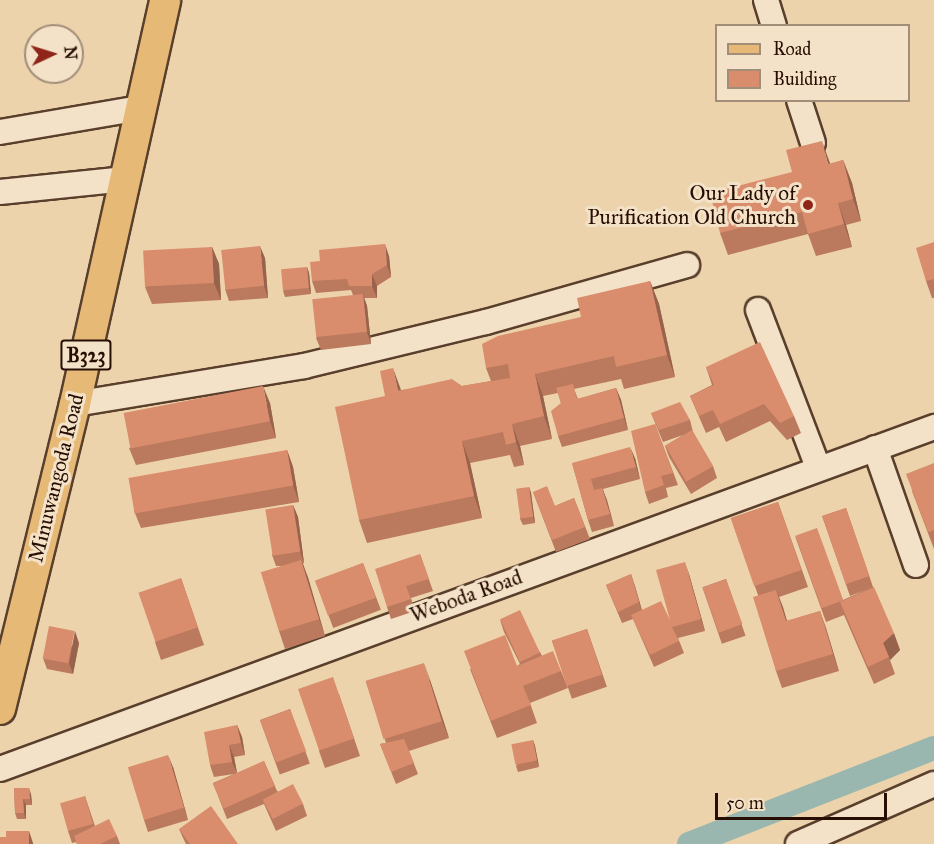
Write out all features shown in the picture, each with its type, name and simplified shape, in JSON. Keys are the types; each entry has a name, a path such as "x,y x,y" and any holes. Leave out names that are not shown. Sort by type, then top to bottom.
{"main road":[{"name":"Minuwangoda Road","path":"0,709 75,404 165,0"}],"street":[{"path":"766,0 773,24"},
{"path":"800,102 813,143"},
{"path":"0,132 141,108"},
{"path":"0,192 125,179"},
{"path":"75,404 304,366 486,322 687,265"},
{"path":"758,310 818,467"},
{"name":"Weboda Road","path":"0,769 818,467 934,427"},
{"path":"875,448 916,565"},
{"path":"798,844 934,784"}],"building":[{"path":"822,141 828,164 843,160 853,199 838,203 844,224 808,234 802,212 720,233 710,193 792,172 786,150"},
{"path":"934,242 934,279 926,281 916,248"},
{"path":"385,244 387,265 372,274 372,286 349,286 347,279 312,281 310,262 320,261 319,250"},
{"path":"260,246 264,286 225,290 221,250"},
{"path":"212,247 214,283 145,287 143,251"},
{"path":"307,267 309,288 283,290 281,269"},
{"path":"650,281 667,355 616,367 614,356 535,374 544,416 512,424 516,442 506,445 503,432 462,441 474,496 359,520 335,407 385,396 380,371 393,368 398,391 452,379 462,386 510,378 508,364 486,368 482,344 498,336 581,317 577,298"},
{"path":"363,294 367,332 316,337 312,299"},
{"path":"760,342 794,416 780,423 764,404 720,424 713,410 699,416 690,396 714,385 706,367"},
{"path":"573,384 577,399 616,388 624,418 558,436 551,411 561,403 556,388"},
{"path":"263,386 270,421 130,448 124,413"},
{"path":"680,402 690,420 659,430 651,413"},
{"path":"655,424 673,473 661,476 664,485 645,492 631,431"},
{"path":"692,430 713,466 686,482 665,446"},
{"path":"630,447 636,467 591,479 594,490 602,488 610,514 588,520 572,463"},
{"path":"287,450 293,485 135,513 128,478"},
{"path":"934,463 934,530 928,532 906,474"},
{"path":"547,486 555,506 574,498 585,527 552,540 533,492"},
{"path":"529,487 533,517 520,519 516,489"},
{"path":"778,502 801,570 754,586 731,518"},
{"path":"293,505 300,551 273,556 265,509"},
{"path":"846,508 869,576 846,584 822,516"},
{"path":"817,528 843,600 822,608 795,536"},
{"path":"420,554 429,579 406,586 411,599 387,607 375,569"},
{"path":"301,560 319,619 279,632 261,572"},
{"path":"685,562 701,619 672,627 679,641 650,655 631,615 661,601 670,620 656,570"},
{"path":"363,563 376,598 328,615 315,580"},
{"path":"631,574 639,602 618,612 606,585"},
{"path":"181,578 198,627 155,642 138,593"},
{"path":"726,579 742,624 719,633 703,588"},
{"path":"874,587 894,633 883,643 889,657 868,667 840,602"},
{"path":"776,590 786,621 820,611 833,654 776,671 753,597"},
{"path":"520,610 540,653 520,662 500,619"},
{"path":"49,626 75,631 68,663 43,658"},
{"path":"587,629 602,675 567,686 552,640"},
{"path":"505,635 517,666 553,651 561,671 523,686 531,705 491,721 464,651"},
{"path":"424,663 442,721 384,739 366,681"},
{"path":"333,677 354,738 319,751 298,689"},
{"path":"290,709 306,751 276,762 260,720"},
{"path":"237,725 241,743 229,745 232,762 210,765 204,732"},
{"path":"404,739 414,763 391,772 380,744"},
{"path":"533,740 537,761 515,765 511,744"},
{"path":"168,755 184,808 144,820 128,767"},
{"path":"264,761 275,786 224,808 213,784"},
{"path":"293,784 303,804 273,819 263,799"},
{"path":"14,788 29,788 30,799 23,799 24,813 15,813"},
{"path":"85,796 93,824 68,831 60,803"},
{"path":"211,806 238,844 190,844 179,829"},
{"path":"109,819 117,836 100,844 77,844 74,836"},
{"path":"6,831 29,831 29,844 0,844 0,837 6,837"}],"waterway":[{"path":"689,844 934,748"}],"place":[{"name":"Our Lady of Purification Old Church","path":"808,205"}]}
